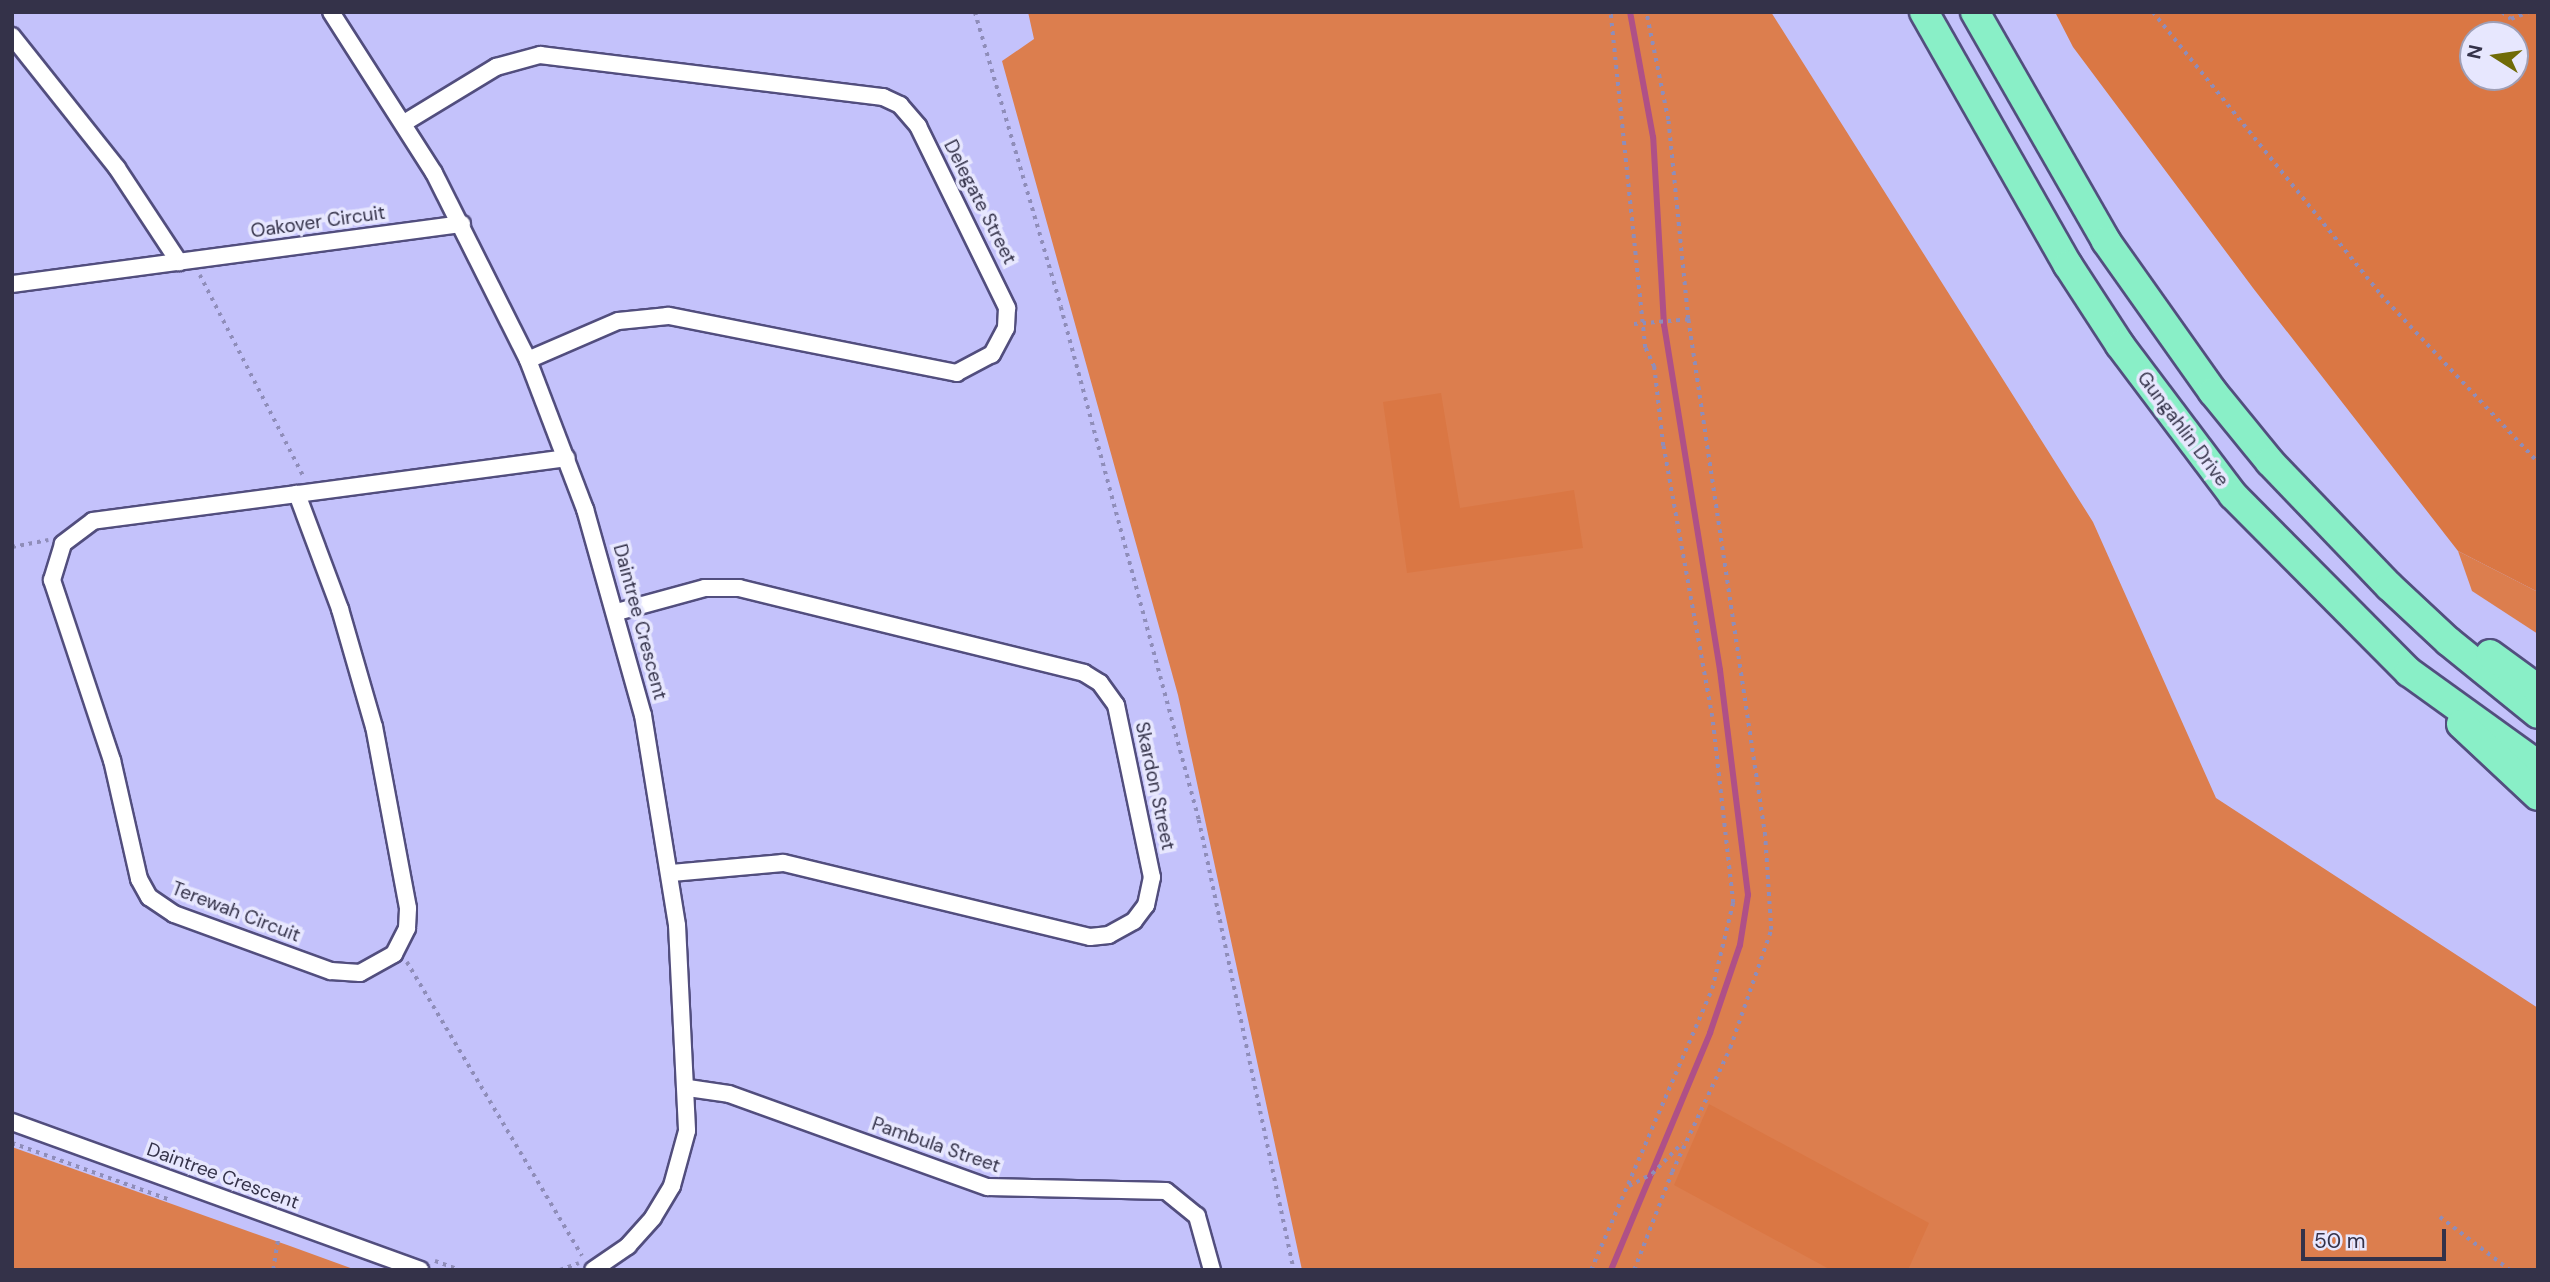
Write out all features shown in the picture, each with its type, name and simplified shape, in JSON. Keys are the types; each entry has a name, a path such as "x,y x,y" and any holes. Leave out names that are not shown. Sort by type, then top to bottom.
{"highway":[{"name":"Gungahlin Drive","path":"1924,12 2068,265 2168,410 2233,495 2409,672 2538,765"},
{"path":"1975,12 2058,162 2158,319 2270,462 2448,641 2538,714"},
{"path":"2333,527 2538,689"},
{"path":"2409,672 2538,796"}],"street":[{"name":"Daintree Crescent","path":"331,12 404,123 462,224 528,359 568,458 617,612 646,728 671,873 688,1088 685,1140 672,1186 641,1233 617,1264 593,1270"},
{"path":"12,36 103,150 179,262"},
{"name":"Delegate Street","path":"404,123 496,67 540,55 883,97 907,111 918,127 1007,308 1006,328 992,354 976,367 957,373 668,316 618,321 528,359"},
{"name":"Oakover Circuit","path":"12,284 462,224"},
{"path":"63,544 93,521 568,458"},
{"path":"297,494 343,621 387,787 408,908 407,928 399,948"},
{"name":"Terewah Circuit","path":"63,544 55,561 54,590 95,706 139,879 149,897 174,914 340,973 370,971 399,948"},
{"name":"Skardon Street","path":"617,612 705,588 739,588 1084,673 1107,690 1116,705 1152,877 1146,905 1134,921 1109,935 1090,937 783,863 671,873"},
{"name":"Pambula Street","path":"688,1088 729,1094 988,1187 1166,1191 1197,1216 1212,1270"},
{"name":"Daintree Crescent","path":"12,1122 419,1270"}],"path":[{"path":"975,12 1061,307 1199,820 1294,1270"},
{"path":"1591,1270 1712,989 1733,904 1712,717 1644,324 1610,12"},
{"path":"1634,1270 1686,1139 1730,1048 1771,930 1765,836 1690,319 1668,120 1646,12"},
{"path":"2153,12 2381,295 2538,462"},
{"path":"2451,12 2465,12"},
{"path":"2502,12 2511,19 2529,12"},
{"path":"179,262 198,270 306,482 297,494"},
{"path":"1634,324 1690,319"},
{"path":"12,547 41,540 63,544"},
{"path":"399,948 581,1249 584,1261 561,1270"},
{"path":"1629,1186 1652,1174 1686,1139"},
{"path":"2440,1217 2510,1270"},
{"path":"273,1270 284,1221"}],"shaded area":[{"path":"1028,12 1771,12 2093,522 2216,798 2538,1008 2538,1270 1302,1270 1178,695 1002,61 1034,39"},
{"path":"2055,12 2538,12 2538,592 2458,551 2253,288 2073,47"},
{"path":"1441,393 1460,508 1574,490 1583,548 1407,573 1383,402"},
{"path":"2458,551 2538,592 2538,634 2472,591"},
{"path":"1709,1104 1929,1223 1908,1270 1831,1270 1674,1185"},
{"path":"12,1147 290,1246 356,1270 12,1270"}],"waterway":[{"path":"1611,1270 1710,1033 1740,945 1748,895 1720,670 1664,325 1653,137 1630,12"}]}
